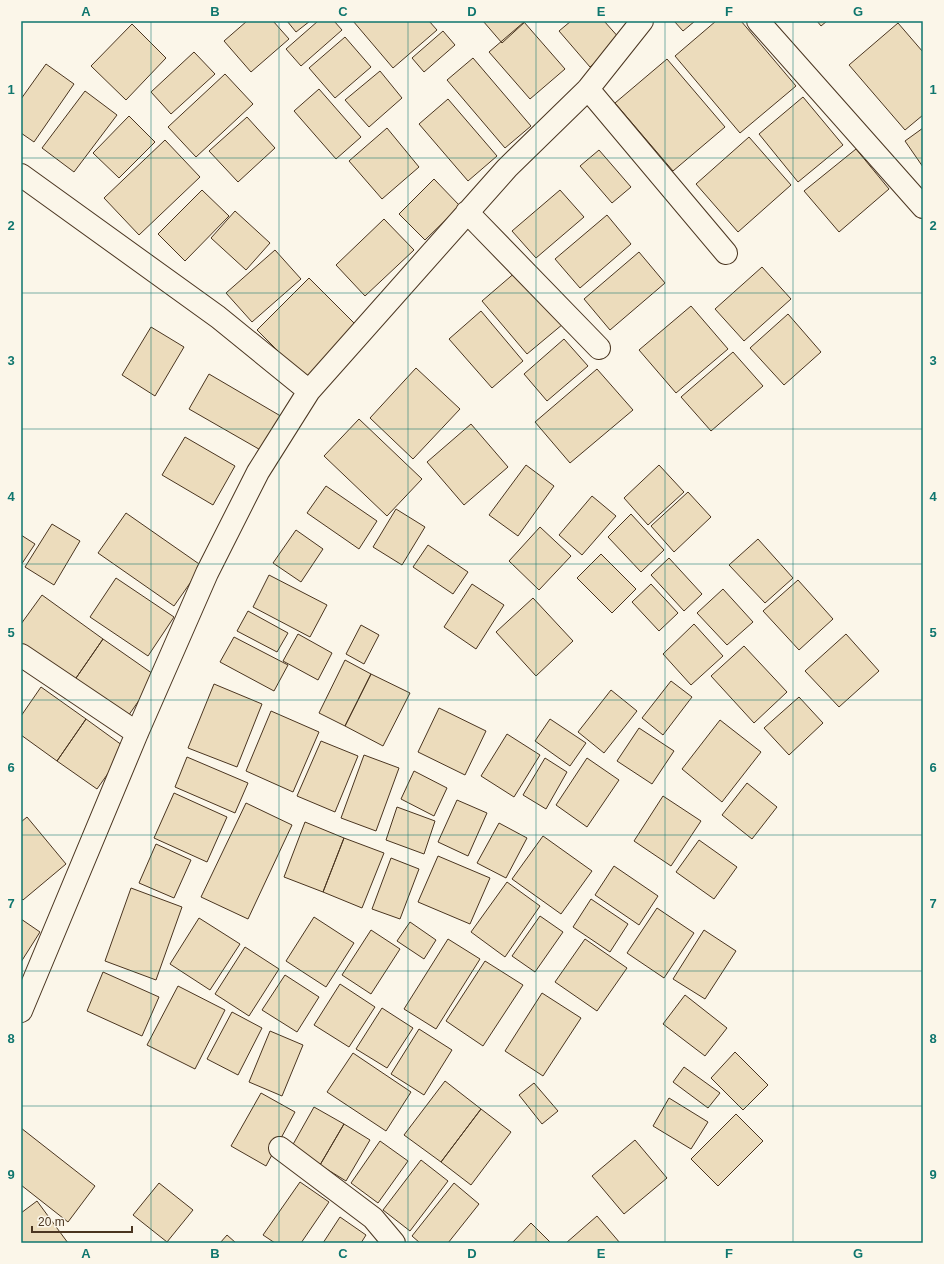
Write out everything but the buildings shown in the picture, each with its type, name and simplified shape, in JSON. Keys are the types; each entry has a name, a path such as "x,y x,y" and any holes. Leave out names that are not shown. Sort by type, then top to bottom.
{"street":[{"path":"21,1011 137,733 207,573 258,472 309,390 507,168 588,89 642,21"},
{"path":"758,21 923,207"},
{"path":"588,89 726,253"},
{"path":"21,175 218,317 309,390"},
{"path":"467,212 599,348"},
{"path":"21,655 137,733"},
{"path":"280,1148 373,1218 394,1243"}]}
